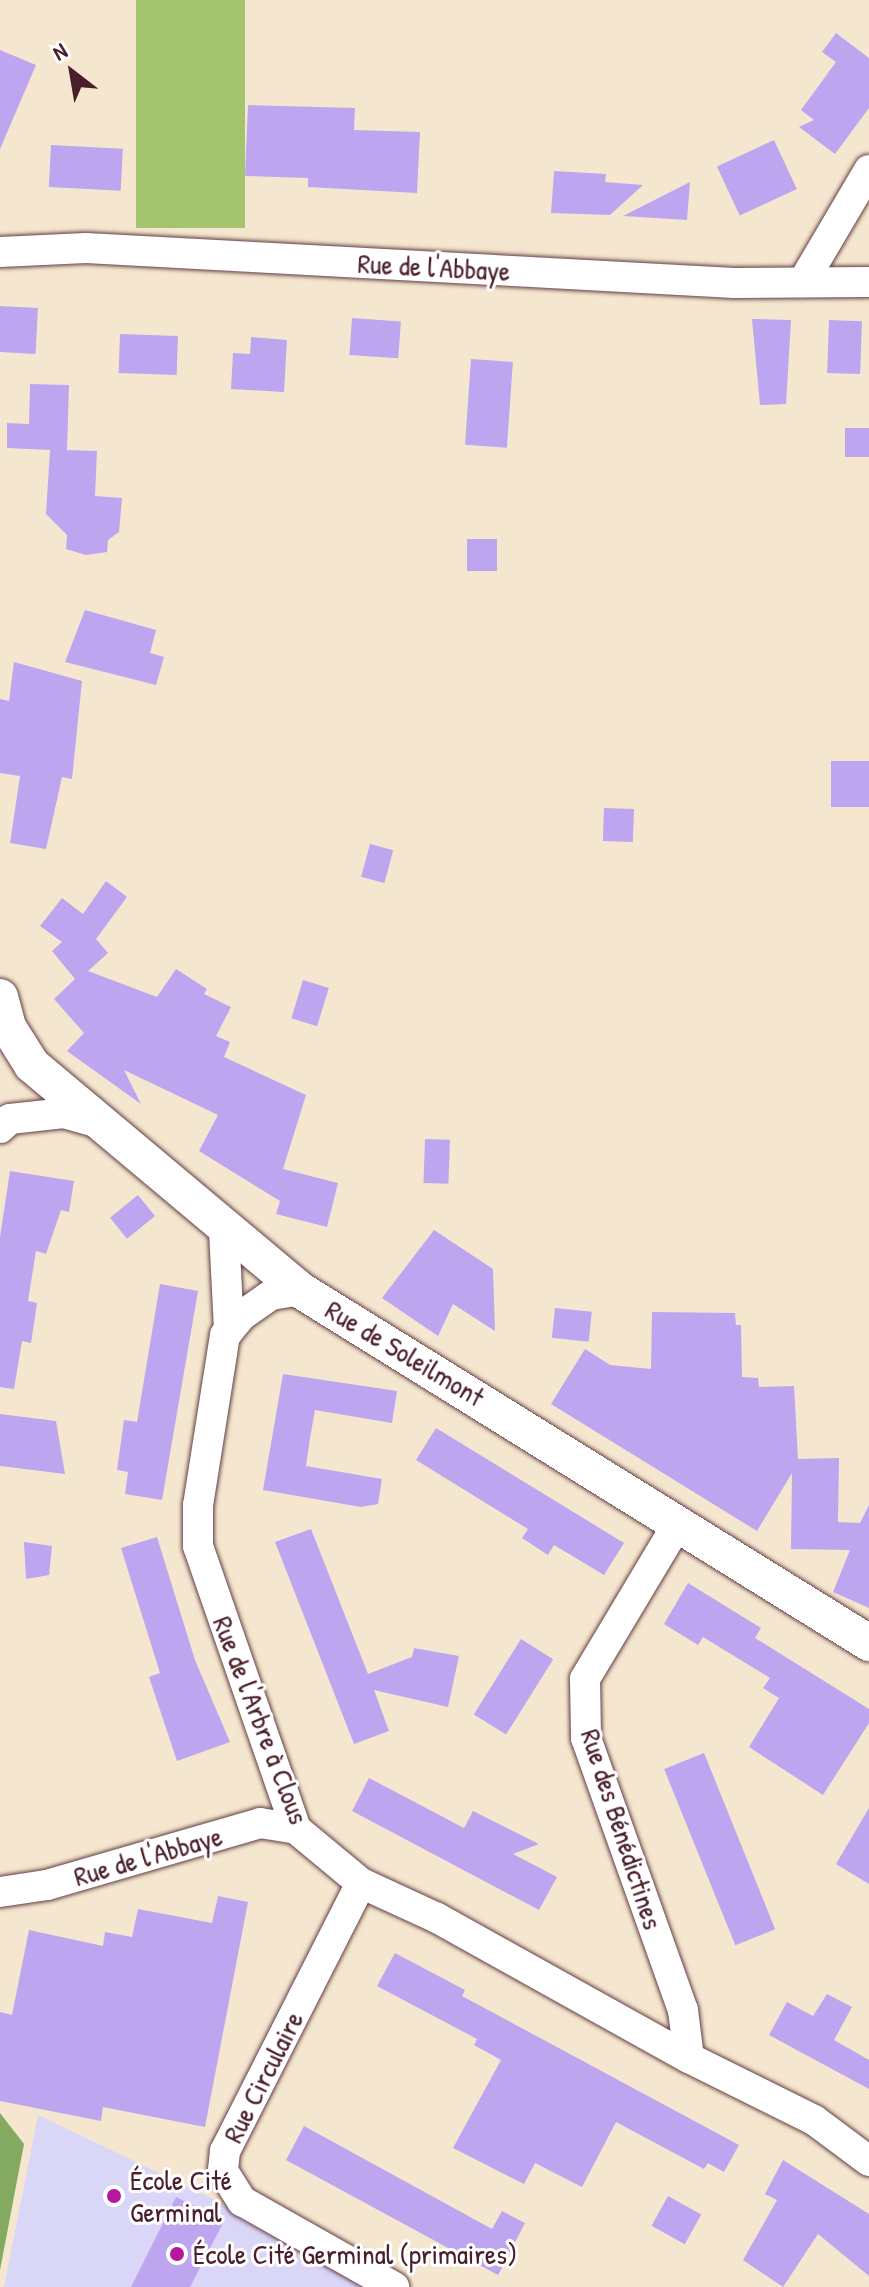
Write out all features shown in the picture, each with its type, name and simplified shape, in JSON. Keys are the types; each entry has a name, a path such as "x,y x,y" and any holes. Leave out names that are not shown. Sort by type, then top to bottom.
{"street":[{"path":"803,282 869,170"},
{"name":"Rue de l'Abbaye","path":"0,252 86,248 803,282 869,282"},
{"name":"Rue de Soleilmont","path":"0,997 8,1027 32,1065 224,1231 300,1290 869,1643"},
{"path":"0,1128 10,1119 64,1113 98,1123"},
{"name":"Rue de l'Arbre à Clous","path":"224,1231 229,1331 198,1505 198,1546 296,1829 361,1883 437,1918 689,2058 814,2120 869,2161"},
{"path":"229,1331 271,1295 300,1290"},
{"name":"Rue des Bénédictines","path":"677,1525 585,1679 586,1738 683,2010 689,2058"},
{"name":"Rue de l'Abbaye","path":"0,1892 47,1885 260,1823 296,1829"},
{"name":"Rue Circulaire","path":"361,1883 225,2151 223,2171 242,2201 394,2287"}],"shaded area":[{"name":"École Cité Germinal","path":"38,2115 232,2208 364,2287 4,2287"}],"green space":[{"path":"136,0 245,0 245,228 136,228"},
{"path":"0,2113 24,2144 0,2270"}],"building":[{"path":"836,33 869,58 869,108 835,154 799,127 814,120 801,110 836,62 822,52"},
{"path":"0,50 36,65 0,149"},
{"path":"248,105 355,108 354,130 420,132 417,193 308,187 308,178 245,176"},
{"path":"774,140 797,189 740,216 717,167"},
{"path":"51,145 123,149 121,191 49,187"},
{"path":"554,171 606,174 605,182 643,185 610,215 551,213"},
{"path":"690,182 687,220 623,216"},
{"path":"0,306 38,308 36,354 0,352"},
{"path":"352,318 401,321 398,358 349,355"},
{"path":"752,319 791,320 786,404 760,405"},
{"path":"829,320 862,321 860,374 827,373"},
{"path":"120,334 178,336 177,375 119,373"},
{"path":"251,337 287,340 284,392 231,389 233,353 250,354"},
{"path":"471,359 513,362 507,448 465,445"},
{"path":"30,384 69,385 67,450 97,451 95,496 122,498 119,532 108,540 107,552 86,555 66,549 67,535 46,514 50,450 7,448 7,423 29,424"},
{"path":"845,428 869,428 869,457 845,457"},
{"path":"467,539 497,539 497,571 467,571"},
{"path":"85,610 156,630 150,653 164,657 156,685 65,662"},
{"path":"14,662 82,681 72,779 62,777 46,849 10,843 20,776 0,773 0,699 9,701"},
{"path":"831,761 869,761 869,807 831,807"},
{"path":"604,808 634,809 633,842 603,841"},
{"path":"370,844 393,850 384,883 361,877"},
{"path":"106,881 127,897 96,939 108,953 88,971 157,997 176,969 207,989 204,994 231,1007 216,1036 230,1042 224,1057 306,1095 283,1169 338,1183 327,1227 276,1214 280,1201 199,1151 218,1115 124,1070 141,1104 67,1051 84,1033 54,999 75,979 52,951 62,942 40,926 62,898 83,914"},
{"path":"303,980 329,988 317,1026 291,1018"},
{"path":"425,1139 450,1140 448,1184 423,1183"},
{"path":"10,1171 74,1181 69,1212 61,1210 46,1254 36,1251 28,1301 37,1303 31,1343 22,1341 14,1389 0,1387 0,1237"},
{"path":"138,1195 155,1216 127,1239 110,1218"},
{"path":"434,1230 493,1269 495,1331 453,1304 438,1336 382,1298"},
{"path":"160,1284 198,1291 162,1500 125,1494 128,1472 117,1470 124,1420 137,1422"},
{"path":"555,1308 592,1312 589,1342 552,1338"},
{"path":"652,1312 735,1313 736,1325 741,1325 742,1377 758,1378 759,1387 794,1386 798,1459 839,1458 838,1522 860,1523 869,1505 869,1608 833,1592 850,1550 791,1549 792,1473 757,1531 551,1404 585,1349 610,1365 651,1369"},
{"path":"283,1374 397,1391 392,1423 315,1410 310,1438 306,1466 382,1479 378,1504 361,1507 263,1490"},
{"path":"0,1414 56,1421 65,1474 0,1466"},
{"path":"436,1428 624,1543 604,1575 554,1545 548,1555 522,1538 528,1529 416,1460"},
{"path":"311,1529 368,1674 412,1657 414,1648 459,1656 448,1707 374,1690 389,1731 354,1744 275,1542"},
{"path":"157,1537 195,1660 230,1742 177,1761 149,1677 160,1673 121,1548"},
{"path":"24,1542 52,1546 49,1575 26,1579"},
{"path":"688,1583 761,1628 755,1638 869,1709 869,1723 823,1795 749,1747 779,1698 763,1688 770,1678 703,1637 698,1645 664,1624"},
{"path":"521,1639 553,1659 506,1735 474,1714"},
{"path":"704,1753 775,1929 735,1945 664,1769"},
{"path":"369,1778 464,1828 473,1811 539,1844 513,1854 557,1877 539,1910 352,1811"},
{"path":"869,1808 869,1884 836,1864"},
{"path":"218,1896 248,1902 205,2127 103,2107 101,2121 0,2101 0,2012 12,2015 29,1930 103,1946 105,1932 132,1937 138,1909 212,1923"},
{"path":"395,1953 465,1990 462,1996 739,2145 724,2172 708,2163 704,2169 616,2122 582,2187 535,2163 524,2184 453,2148 501,2060 474,2045 477,2039 377,1986"},
{"path":"827,1994 852,2007 834,2040 869,2060 869,2089 769,2035 787,2002 813,2016"},
{"path":"304,2126 492,2229 502,2211 525,2223 498,2275 286,2160"},
{"path":"783,2160 869,2214 869,2276 818,2234 783,2287 743,2260 777,2200 765,2194"},
{"path":"668,2196 701,2214 685,2244 652,2226"},
{"name":"École Cité Germinal (primaires)","path":"176,2197 224,2221 190,2287 131,2287"}],"place":[{"name":"École Cité Germinal","path":"114,2196"},
{"name":"École Cité Germinal (primaires)","path":"177,2254"}]}
